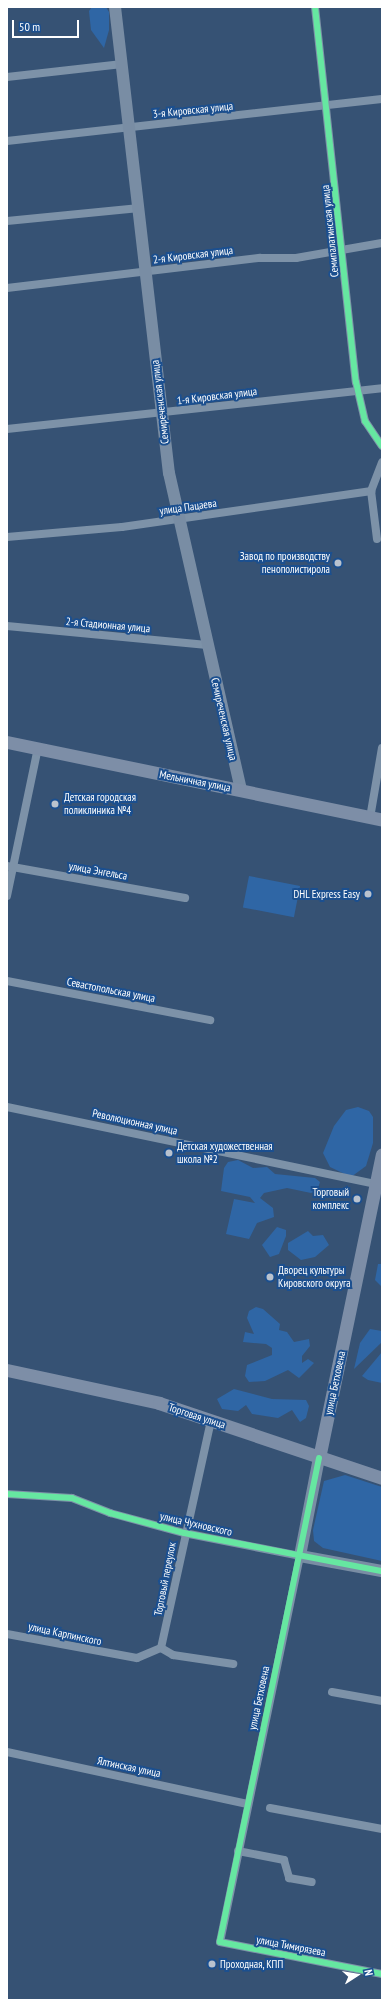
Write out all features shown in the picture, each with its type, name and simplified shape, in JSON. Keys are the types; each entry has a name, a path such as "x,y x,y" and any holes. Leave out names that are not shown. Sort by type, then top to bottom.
{"main road":[{"name":"Семиреченская улица","path":"115,7 161,415 178,519 240,790"},
{"name":"Мельничная улица","path":"7,742 376,819"},
{"name":"улица Бетховена","path":"300,1556 382,1154"},
{"name":"Торговая улица","path":"7,1370 113,1392 212,1420 319,1458 382,1478"},
{"name":"улица Чухновского","path":"300,1556 382,1572"}],"street":[{"name":"Семипалатинская улица","path":"315,7 324,107 357,391 365,421 382,446"},
{"path":"7,77 122,64"},
{"name":"3-я Кировская улица","path":"7,141 324,107 382,99"},
{"path":"7,221 138,208"},
{"name":"2-я Кировская улица","path":"7,288 146,273 260,258 296,258 341,248 382,244"},
{"name":"1-я Кировская улица","path":"7,429 161,415 382,388"},
{"path":"377,539 371,491 382,462"},
{"name":"улица Пацаева","path":"7,537 178,519 371,491"},
{"name":"2-я Стадионная улица","path":"7,626 207,645"},
{"path":"7,896 10,866 38,748"},
{"path":"376,819 382,748"},
{"name":"улица Энгельса","path":"10,866 185,898"},
{"name":"Севастопольская улица","path":"7,981 210,1020"},
{"name":"Революционная улица","path":"7,1107 376,1184"},
{"name":"Торговый переулок","path":"161,1648 184,1533 212,1420"},
{"name":"улица Чухновского","path":"7,1494 72,1498 110,1513 184,1533 300,1556"},
{"name":"улица Бетховена","path":"220,1942 247,1804 300,1556"},
{"name":"улица Карпинского","path":"7,1634 137,1658 161,1648"},
{"path":"161,1648 173,1655 233,1664"},
{"path":"332,1692 382,1701"},
{"name":"Ялтинская улица","path":"7,1752 247,1804"},
{"path":"270,1808 382,1829"},
{"path":"238,1851 284,1860 289,1878 312,1882"},
{"name":"улица Тимирязева","path":"220,1942 382,1974"}],"shaded area":[{"path":"92,7 106,7 109,12 109,30 104,48 91,30 89,11"},
{"path":"249,876 300,886 294,917 243,907"},
{"path":"358,1107 369,1111 373,1117 373,1143 366,1166 351,1177 330,1167 323,1153 334,1126 346,1110"},
{"path":"238,1160 253,1168 267,1167 275,1174 315,1178 320,1182 317,1191 311,1193 287,1188 264,1193 260,1198 273,1208 274,1217 257,1223 249,1239 226,1234 234,1199 255,1203 250,1197 221,1191 224,1168 228,1162"},
{"path":"277,1227 286,1230 286,1236 279,1254 270,1257 262,1245"},
{"path":"308,1231 313,1236 323,1235 329,1245 315,1257 301,1260 288,1250 288,1243"},
{"path":"378,1264 382,1264 382,1287 375,1280"},
{"path":"256,1307 263,1309 280,1324 279,1330 287,1332 294,1342 309,1339 310,1346 302,1356 302,1363 308,1359 314,1363 299,1378 288,1370 265,1381 249,1382 245,1376 247,1365 272,1355 272,1348 266,1344 243,1342 245,1332 254,1334 247,1318 249,1311"},
{"path":"370,1329 382,1331 382,1342 354,1369 360,1343"},
{"path":"382,1352 382,1383 368,1380 362,1376"},
{"path":"234,1389 272,1399 306,1400 309,1406 306,1418 300,1422 292,1410 278,1418 252,1414 246,1405 238,1411 222,1409 217,1399"},
{"path":"345,1475 382,1487 382,1561 323,1548 314,1541 313,1530 324,1481"}],"cycle path":[{"path":"315,7 356,382 365,421 382,446"},
{"path":"319,1458 220,1942 382,1974"},
{"path":"7,1494 72,1498 110,1513 184,1533 382,1571"}],"place":[{"name":"Завод по производству пенополистирола","path":"338,563"},
{"name":"Детская городская поликлиника №4","path":"55,804"},
{"name":"DHL Express Easy","path":"368,894"},
{"name":"Детская художественная школа №2","path":"169,1153"},
{"name":"Торговый комплекс","path":"357,1199"},
{"name":"Дворец культуры Кировского округа","path":"270,1277"},
{"name":"Проходная, КПП","path":"212,1964"}]}
